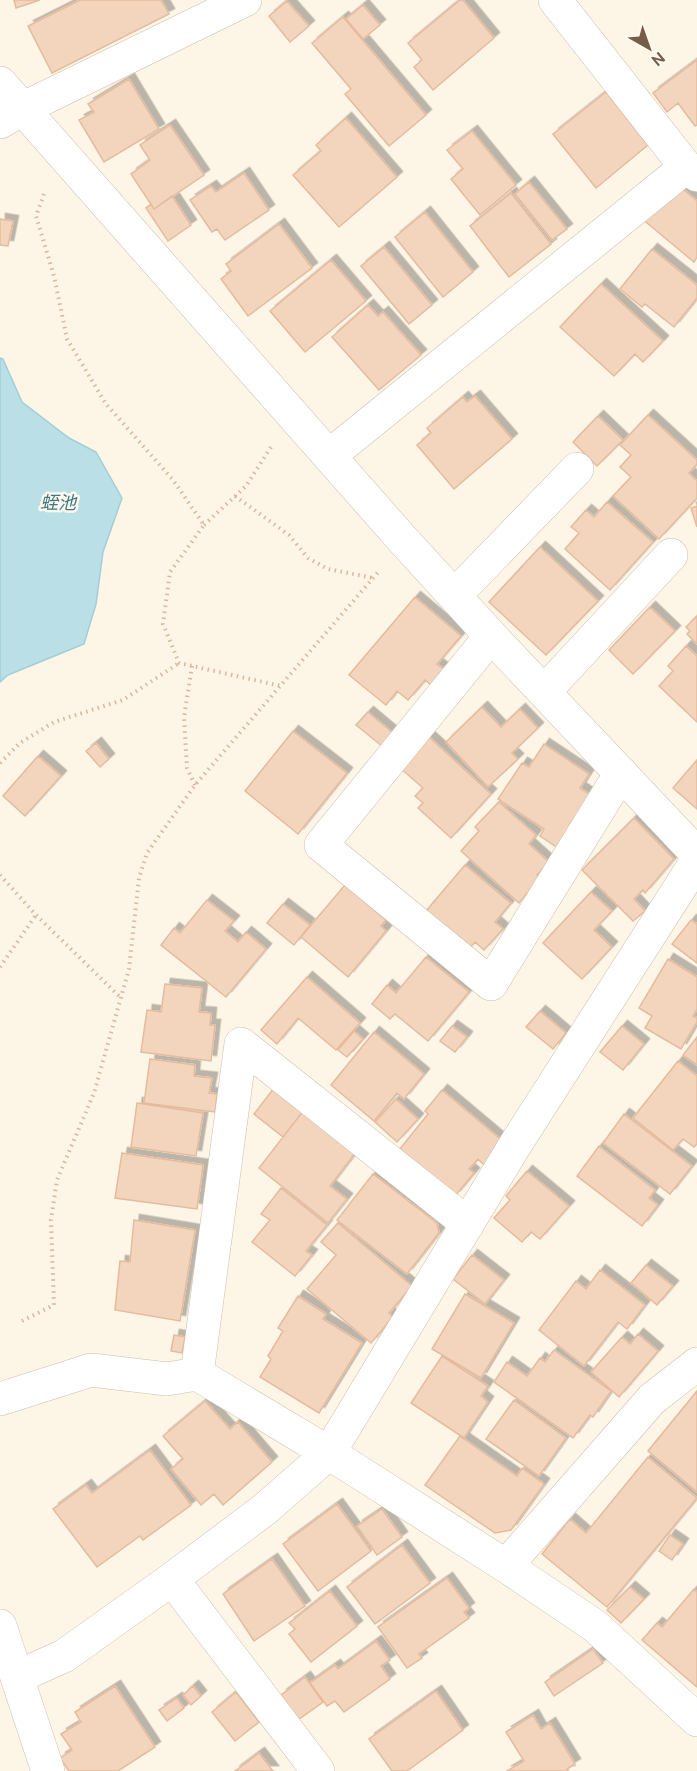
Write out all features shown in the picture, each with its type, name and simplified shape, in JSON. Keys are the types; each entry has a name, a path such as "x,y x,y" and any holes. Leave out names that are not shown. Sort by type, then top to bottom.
{"street":[{"path":"11,115 245,0"},
{"path":"329,456 691,171 555,0"},
{"path":"0,83 11,115 59,150 404,542 697,854"},
{"path":"454,596 577,469"},
{"path":"544,692 670,555"},
{"path":"491,636 321,845 491,984 621,773"},
{"path":"17,1677 64,1656 172,1579 265,1509 329,1453 515,1145 697,861"},
{"path":"197,1374 241,1044 468,1224"},
{"path":"506,1566 652,1399 697,1364"},
{"path":"0,1399 91,1370 167,1379 197,1374 329,1453 595,1626 697,1720"},
{"path":"172,1579 318,1771"},
{"path":"0,1626 48,1771"}],"path":[{"path":"59,150 36,216 54,276 68,339 106,404 173,480 204,525"},
{"path":"179,663 164,624 170,572 204,525 246,486 291,414"},
{"path":"235,496 289,535 308,558 328,569 373,578"},
{"path":"22,1321 54,1305 51,1220 57,1180 94,1093 129,969 139,878 147,853 195,785 404,542"},
{"path":"0,763 20,743 54,722 123,700 179,663 281,686"},
{"path":"192,666 184,717 187,768 195,785"},
{"path":"0,875 36,915 121,998"},
{"path":"0,967 36,915"}],"water":[{"name":"蛭池","path":"0,358 3,359 22,402 69,438 96,452 122,498 103,552 96,604 84,644 8,675 0,682"}],"building":[{"path":"14,0 40,0 16,8"},
{"path":"80,0 161,0 169,14 52,73 28,26"},
{"path":"460,0 463,0 494,38 433,90 414,67 422,60 408,43"},
{"path":"287,1 309,26 290,42 269,16"},
{"path":"363,5 380,25 363,39 346,19"},
{"path":"343,17 426,115 389,146 345,94 351,89 312,43"},
{"path":"697,60 697,125 695,126 678,103 667,112 653,93"},
{"path":"129,79 159,129 104,162 79,120 94,112 88,104"},
{"path":"606,92 648,145 596,188 553,134"},
{"path":"346,118 397,177 339,227 293,175 321,151 316,145"},
{"path":"170,125 204,175 154,209 131,174 150,160 140,145"},
{"path":"472,131 516,185 480,215 451,179 463,169 447,150"},
{"path":"244,173 269,210 225,240 217,229 212,232 190,200 211,186 216,192"},
{"path":"672,180 697,201 697,257 694,262 641,218"},
{"path":"529,182 567,229 552,240 515,194"},
{"path":"511,193 551,244 509,277 470,226"},
{"path":"172,196 191,225 168,241 146,208 151,204 154,209"},
{"path":"425,212 473,272 443,297 395,237"},
{"path":"0,219 13,221 8,246 0,245"},
{"path":"279,224 312,268 248,316 221,279 231,271 226,264"},
{"path":"384,247 432,305 409,324 361,266"},
{"path":"652,249 697,285 697,298 674,327 645,304 642,307 620,289"},
{"path":"331,260 366,301 305,352 270,311"},
{"path":"601,284 663,341 643,362 635,354 614,376 560,327"},
{"path":"368,305 378,316 383,312 421,355 379,390 332,337"},
{"path":"475,396 512,439 454,489 417,445 431,433 427,428 463,397 467,402"},
{"path":"648,415 697,460 697,464 689,473 697,481 697,498 659,539 613,496 631,477 620,467 631,455 620,445"},
{"path":"598,416 623,440 597,466 573,442"},
{"path":"607,502 653,542 610,590 565,549 579,533 571,527 586,510 594,517"},
{"path":"697,506 697,527 691,508"},
{"path":"540,547 598,601 546,655 489,602"},
{"path":"415,597 461,636 437,664 444,669 431,685 425,680 408,700 397,691 386,705 349,675"},
{"path":"650,607 675,631 633,674 609,650"},
{"path":"697,616 697,644 687,634 690,631 686,627"},
{"path":"686,646 697,656 697,722 659,686 673,671 668,666"},
{"path":"482,707 501,727 520,709 538,728 512,753 518,759 488,787 446,742"},
{"path":"368,712 393,733 382,746 356,725"},
{"path":"293,731 347,773 298,834 245,791"},
{"path":"428,736 491,794 451,838 418,808 423,803 415,796 423,788 399,767"},
{"path":"96,743 109,759 100,767 86,751"},
{"path":"544,744 589,774 580,788 592,796 558,848 540,836 544,829 498,799 522,763 529,767"},
{"path":"38,756 61,776 25,816 3,796"},
{"path":"697,760 697,809 673,788"},
{"path":"499,802 536,835 529,844 549,862 537,875 540,878 519,903 461,851 479,831 475,827"},
{"path":"634,818 674,859 645,893 643,890 634,899 645,911 633,921 582,870"},
{"path":"465,865 511,903 495,922 503,929 484,950 475,942 470,948 426,911"},
{"path":"345,885 386,920 381,926 386,931 348,977 301,937"},
{"path":"591,892 612,911 594,930 612,947 582,979 543,943"},
{"path":"207,900 234,921 225,931 238,942 246,932 266,949 226,997 161,945 174,928 180,933"},
{"path":"283,904 310,925 294,945 267,923"},
{"path":"691,920 697,924 697,963 672,944"},
{"path":"426,957 469,992 428,1041 395,1014 390,1019 372,1004 387,985 396,993"},
{"path":"668,959 697,977 697,1009 693,1016 697,1018 697,1022 681,1049 645,1028 652,1016 639,1008"},
{"path":"307,977 360,1023 336,1050 298,1018 277,1044 261,1030"},
{"path":"165,984 202,988 199,1012 211,1013 210,1025 215,1025 211,1061 141,1052 147,1010 161,1012"},
{"path":"540,1011 566,1033 553,1049 526,1027"},
{"path":"452,1026 467,1037 455,1052 440,1041"},
{"path":"622,1026 644,1044 623,1070 600,1052"},
{"path":"354,1031 363,1039 347,1057 338,1050"},
{"path":"374,1032 424,1074 404,1099 397,1093 374,1121 331,1085"},
{"path":"697,1037 697,1065 683,1055"},
{"path":"150,1059 195,1065 194,1076 212,1078 209,1093 217,1094 215,1112 144,1103"},
{"path":"678,1061 697,1076 697,1144 694,1147 683,1139 673,1150 633,1118"},
{"path":"274,1088 303,1111 283,1137 254,1114"},
{"path":"442,1090 505,1143 485,1166 478,1159 469,1169 474,1173 455,1196 400,1149 428,1114 425,1111"},
{"path":"396,1099 418,1119 397,1142 375,1122"},
{"path":"137,1103 203,1113 196,1156 131,1147"},
{"path":"304,1110 356,1152 330,1186 347,1199 328,1223 259,1168"},
{"path":"624,1114 692,1166 670,1194 603,1143"},
{"path":"599,1146 655,1190 649,1198 658,1205 642,1226 577,1176"},
{"path":"122,1153 203,1165 197,1209 115,1198"},
{"path":"527,1171 569,1206 540,1239 531,1232 522,1242 494,1218 510,1200 506,1196"},
{"path":"373,1174 437,1223 439,1233 407,1274 337,1220"},
{"path":"281,1188 327,1225 306,1251 312,1255 295,1276 252,1242 270,1220 261,1214"},
{"path":"134,1220 195,1230 180,1321 115,1310 120,1261 130,1262"},
{"path":"338,1223 412,1286 389,1313 393,1317 371,1343 307,1289 336,1255 321,1242"},
{"path":"472,1255 504,1280 485,1304 453,1279"},
{"path":"646,1265 673,1286 657,1305 631,1283"},
{"path":"600,1270 645,1305 627,1329 618,1322 584,1366 539,1330 576,1281 586,1289"},
{"path":"465,1294 514,1323 481,1378 432,1349"},
{"path":"298,1296 326,1314 323,1319 362,1343 319,1413 260,1377 271,1359 268,1356 283,1331 278,1328"},
{"path":"638,1334 658,1351 619,1397 591,1372 622,1337 630,1344"},
{"path":"174,1335 185,1337 182,1353 171,1351"},
{"path":"554,1350 611,1391 593,1417 590,1415 573,1438 494,1382 507,1362 527,1376 540,1358 545,1362"},
{"path":"442,1356 488,1386 481,1396 488,1402 464,1438 411,1403"},
{"path":"697,1391 697,1492 648,1451"},
{"path":"514,1400 566,1438 539,1476 486,1439"},
{"path":"205,1401 230,1429 238,1422 272,1462 223,1505 214,1494 201,1505 171,1469 183,1459 163,1436"},
{"path":"460,1436 517,1476 522,1468 544,1484 511,1530 495,1533 425,1485"},
{"path":"150,1450 191,1505 143,1540 140,1536 97,1567 53,1509 86,1485 92,1493"},
{"path":"648,1457 697,1498 607,1607 542,1554 570,1519 586,1533"},
{"path":"337,1504 371,1551 318,1591 283,1544"},
{"path":"382,1509 402,1537 377,1555 357,1526"},
{"path":"670,1535 683,1544 672,1560 659,1551"},
{"path":"402,1545 430,1583 375,1624 347,1587"},
{"path":"272,1559 305,1606 254,1641 223,1594"},
{"path":"447,1578 469,1608 464,1612 469,1618 419,1654 422,1658 407,1668 378,1627"},
{"path":"630,1587 644,1599 621,1623 607,1610"},
{"path":"694,1589 697,1592 697,1687 642,1640 657,1623 662,1627"},
{"path":"330,1591 357,1626 311,1662 289,1634 295,1629 289,1623"},
{"path":"376,1641 390,1660 381,1666 390,1679 344,1712 335,1701 327,1706 310,1683 335,1665 338,1669"},
{"path":"593,1649 603,1663 554,1696 545,1682"},
{"path":"305,1677 323,1702 298,1720 281,1695"},
{"path":"115,1686 155,1747 118,1771 69,1771 60,1758 72,1750 61,1734 81,1722 75,1712"},
{"path":"193,1686 201,1696 191,1705 183,1695"},
{"path":"436,1691 463,1730 407,1771 392,1771 369,1739"},
{"path":"236,1692 259,1722 235,1741 212,1712"},
{"path":"177,1698 184,1708 167,1721 159,1710"},
{"path":"533,1715 541,1729 550,1723 575,1764 567,1769 569,1771 507,1771 524,1761 506,1732"},
{"path":"259,1753 273,1771 235,1771"}]}
